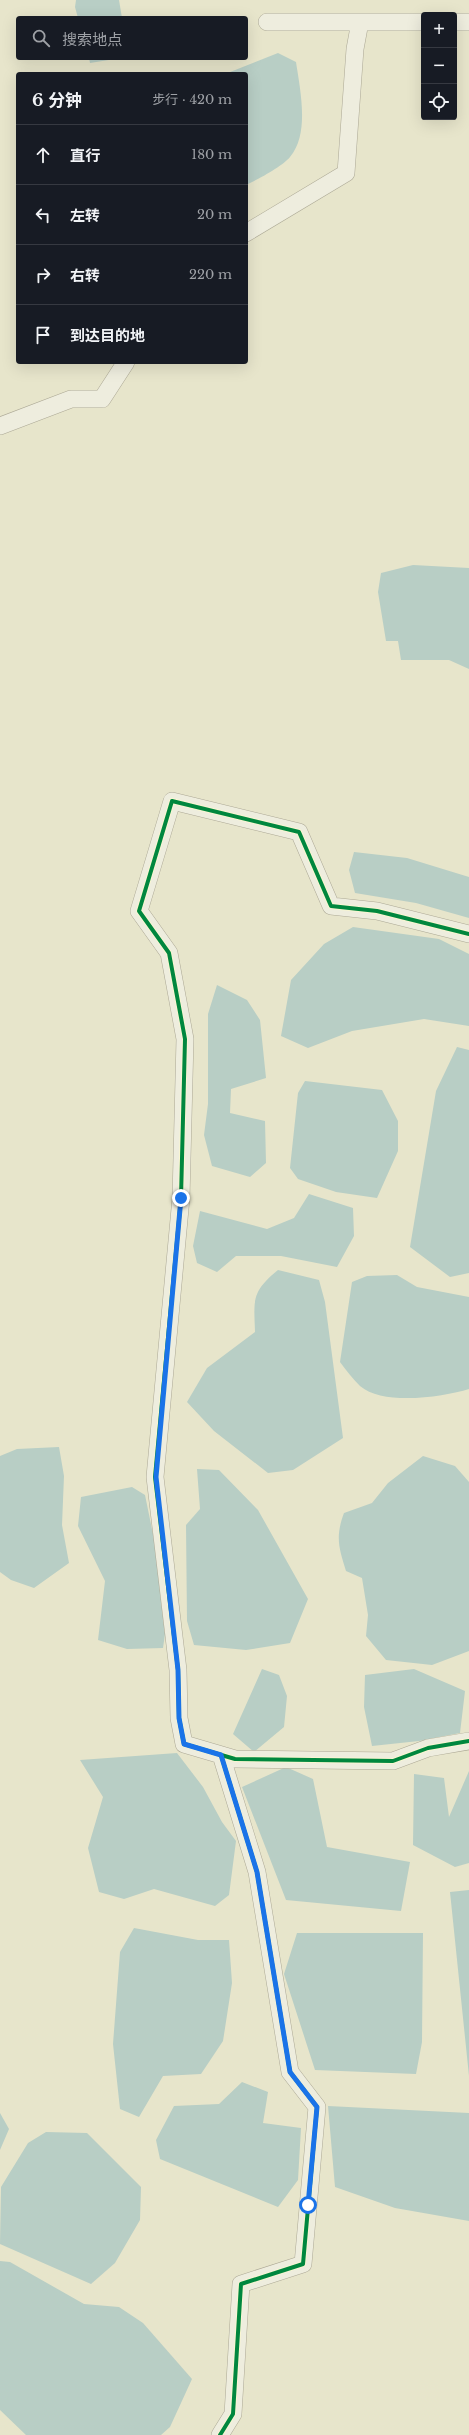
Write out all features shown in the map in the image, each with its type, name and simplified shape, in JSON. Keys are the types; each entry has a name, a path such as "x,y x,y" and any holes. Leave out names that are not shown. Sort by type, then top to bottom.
{"street":[{"path":"267,22 421,22"},
{"path":"248,232 346,173 355,49 360,22"},
{"path":"457,22 469,22"},
{"path":"0,426 71,399 102,399 125,364"},
{"path":"469,934 377,911 331,906 299,832 172,801 139,911 169,953 185,1039 181,1198 156,1477 178,1670 179,1718 184,1744 234,1759 393,1761 428,1748 469,1741"},
{"path":"220,2435 233,2414 241,2284 303,2264 317,2107 290,2072 257,1872 221,1755"}],"shaded area":[{"path":"76,0 119,0 122,16 77,16 75,7"},
{"path":"278,53 296,62 300,85 302,124 296,147 287,161 248,184 248,72 230,72"},
{"path":"89,60 109,60 90,63"},
{"path":"413,565 469,568 469,669 449,660 401,660 398,641 386,641 378,592 381,573"},
{"path":"354,852 407,858 469,877 469,918 416,903 355,893 349,870"},
{"path":"353,927 439,939 469,954 469,1026 424,1019 352,1031 308,1048 281,1036 291,980 324,944"},
{"path":"217,985 247,1000 260,1020 266,1078 231,1089 230,1113 265,1121 266,1163 250,1177 212,1166 204,1135 208,1104 208,1014"},
{"path":"457,1047 469,1050 469,1273 450,1277 410,1247 436,1091"},
{"path":"305,1081 382,1090 398,1121 398,1151 377,1198 336,1192 298,1179 290,1168 298,1093"},
{"path":"309,1194 353,1208 354,1236 337,1267 281,1256 236,1256 217,1272 197,1263 193,1246 200,1211 267,1229 294,1218"},
{"path":"278,1270 319,1280 325,1302 343,1438 293,1470 268,1473 214,1431 187,1402 207,1368 255,1332 254,1312 256,1297 263,1284"},
{"path":"397,1275 417,1287 469,1297 469,1389 429,1397 398,1398 383,1396 370,1392 360,1386 340,1362 352,1282 367,1276"},
{"path":"59,1447 64,1476 62,1525 69,1563 34,1588 11,1580 0,1572 0,1456 17,1449"},
{"path":"423,1456 455,1466 469,1482 469,1651 432,1665 386,1660 366,1636 368,1615 362,1578 346,1571 341,1556 339,1542 341,1521 344,1513 372,1503 388,1483"},
{"path":"197,1469 219,1470 258,1510 308,1599 290,1643 246,1650 194,1645 187,1621 186,1525 200,1509"},
{"path":"132,1487 145,1495 154,1539 165,1634 163,1648 127,1649 98,1640 105,1581 78,1526 81,1497"},
{"path":"262,1669 279,1675 287,1696 284,1727 254,1752 233,1734"},
{"path":"414,1669 465,1691 460,1733 419,1741 372,1746 364,1707 365,1675"},
{"path":"177,1753 203,1787 222,1822 236,1841 229,1895 215,1906 154,1889 124,1899 99,1892 88,1848 103,1797 80,1760"},
{"path":"286,1767 313,1779 327,1847 410,1862 401,1911 286,1900 242,1787"},
{"path":"469,1771 469,1863 455,1867 413,1845 414,1774 444,1778 449,1817"},
{"path":"469,1890 469,2076 450,1892"},
{"path":"134,1928 198,1940 229,1940 232,1983 223,2041 201,2074 163,2076 139,2117 120,2109 113,2044 120,1952"},
{"path":"297,1933 423,1933 422,2042 416,2074 315,2070 284,1974"},
{"path":"242,2082 268,2092 263,2123 301,2128 298,2180 278,2207 160,2159 156,2140 174,2106 219,2104"},
{"path":"328,2106 469,2113 469,2221 395,2208 335,2187"},
{"path":"0,2113 9,2129 0,2150"},
{"path":"46,2132 87,2133 141,2187 140,2220 115,2263 91,2284 0,2244 1,2187 28,2143"},
{"path":"0,2261 10,2262 84,2304 119,2307 143,2323 192,2379 170,2427 161,2435 26,2435 0,2410"}],"cycle path":[{"path":"469,934 377,911 331,906 299,832 172,801 139,911 169,953 185,1039 181,1198 155,1477 178,1670 179,1718 184,1744 235,1759 393,1761 428,1748 469,1741"},
{"path":"220,2435 233,2414 241,2284 303,2264 317,2107 290,2072 257,1872 221,1755"}],"route":[{"path":"181,1198 168,1317 156,1477 178,1670 179,1718 184,1744 221,1755 257,1872 290,2072 317,2107 308,2205"}]}
